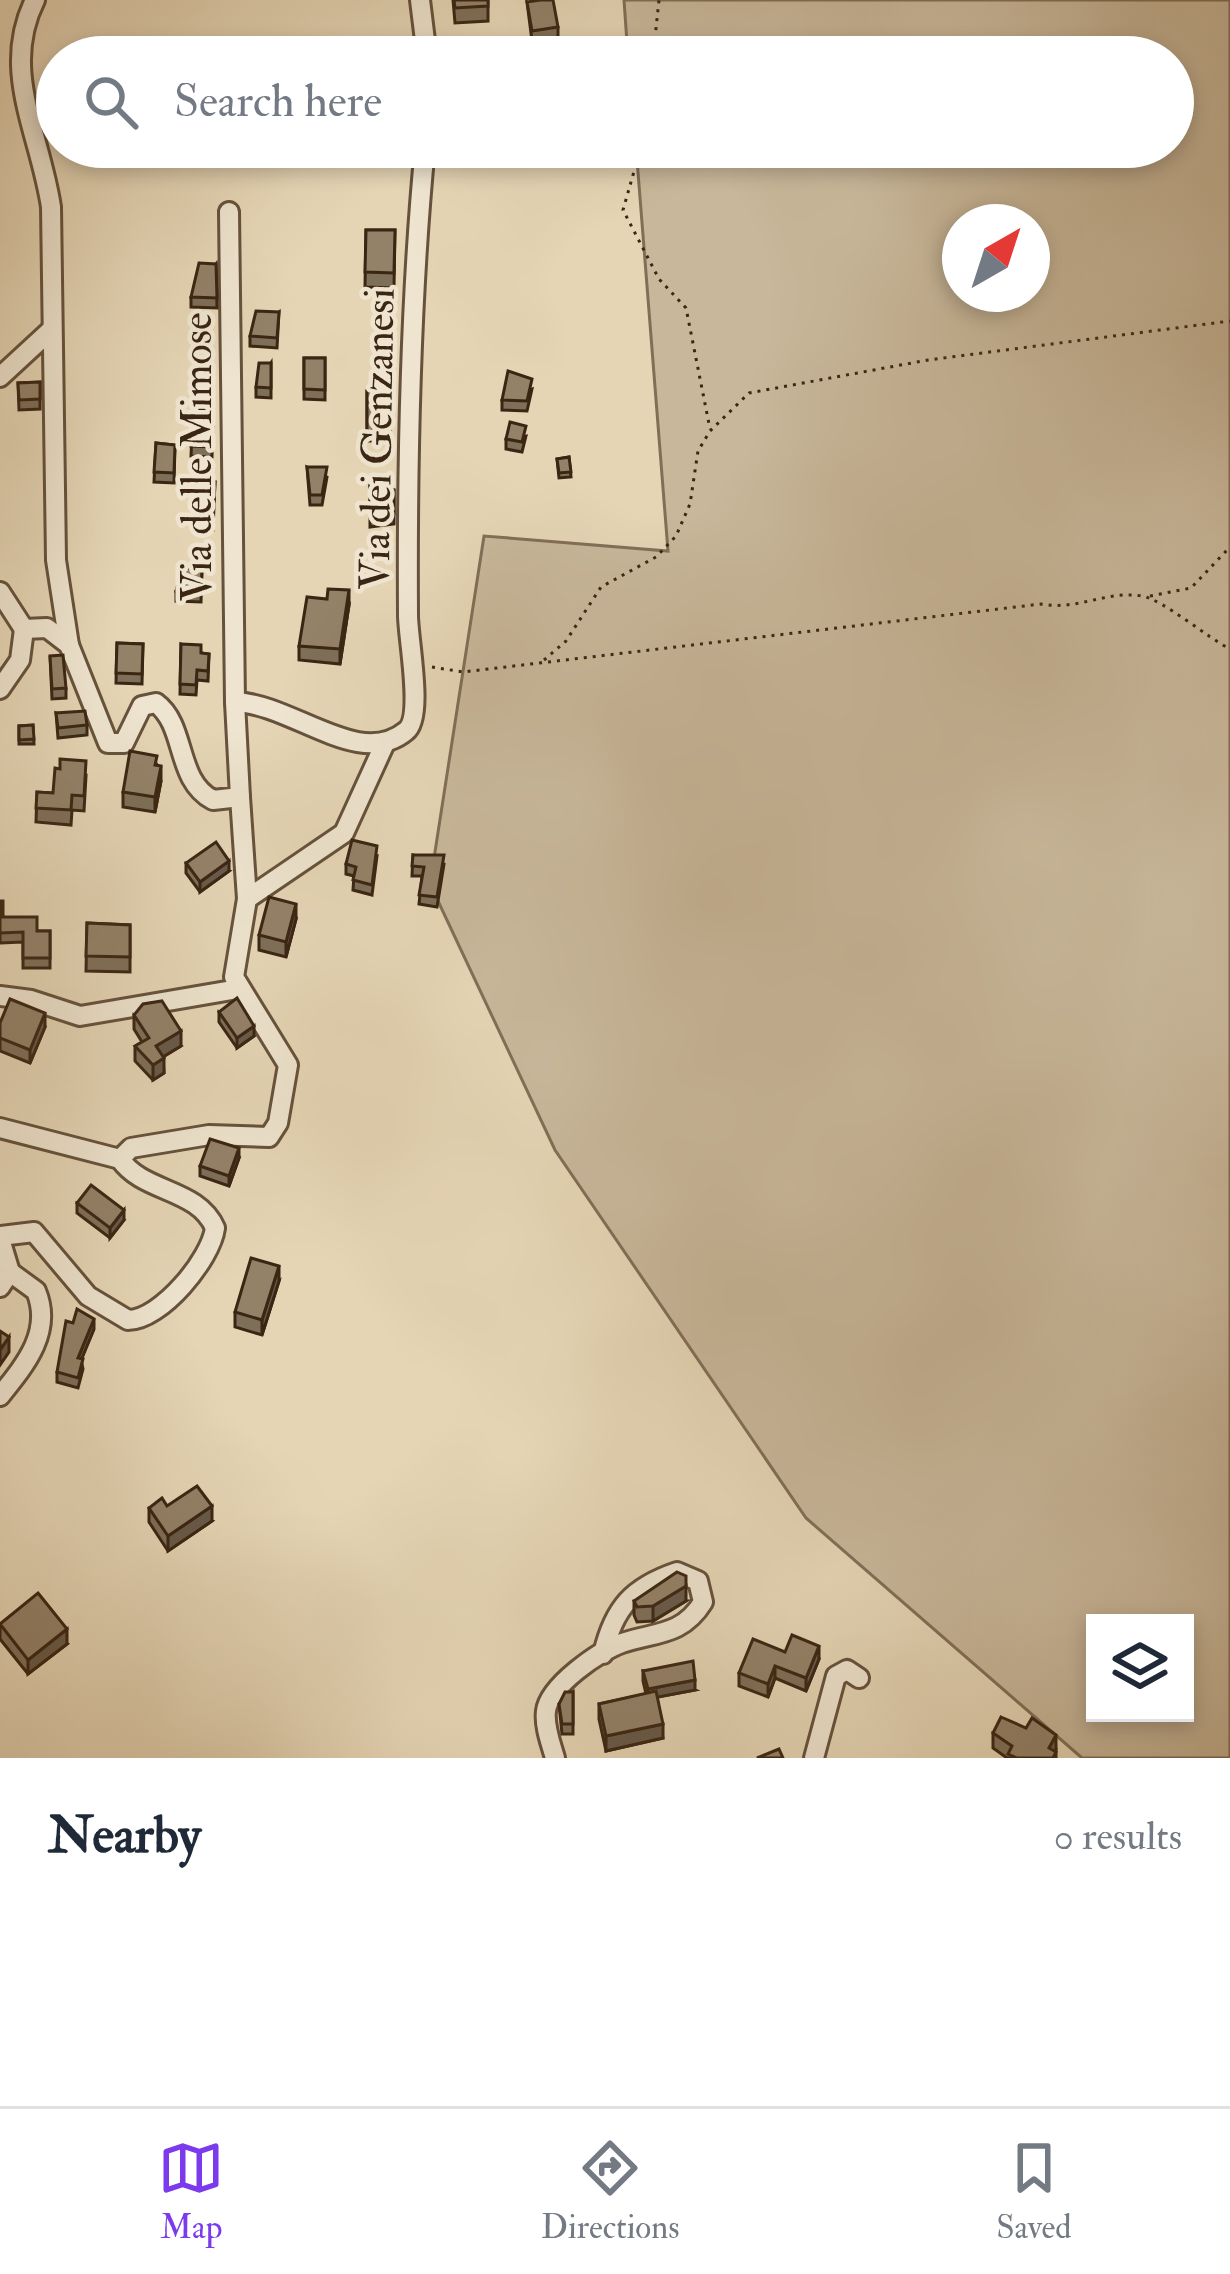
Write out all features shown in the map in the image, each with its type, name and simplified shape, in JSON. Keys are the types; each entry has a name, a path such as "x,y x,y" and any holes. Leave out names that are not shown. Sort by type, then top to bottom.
{"street":[{"path":"35,0 14,31 8,74 14,107 36,162"},
{"path":"420,0 424,36"},
{"path":"38,168 50,197 56,560 68,645 108,743 124,743 142,706 155,703 166,711 200,791 218,801 241,796"},
{"name":"Via dei Genzanesi","path":"385,743 407,731 416,714 411,664 410,432 424,168"},
{"name":"Via delle Mimose","path":"229,212 235,702 247,899 233,957 238,989"},
{"path":"0,377 52,329"},
{"path":"0,592 25,629 18,665 0,689"},
{"path":"25,629 47,628 68,645"},
{"path":"235,702 286,711 350,743 385,743 344,833 247,899"},
{"path":"0,996 22,997 80,1016 238,989 277,1040 288,1065 272,1133 262,1140 209,1135 138,1147 120,1160"},
{"path":"0,1128 120,1160 131,1172 196,1204 215,1228 206,1254 151,1313 128,1320 97,1304 34,1232 0,1238 5,1280 36,1291 41,1320 28,1359 0,1396"},
{"path":"555,1758 547,1704 603,1654 681,1626 703,1602 698,1581 677,1571 632,1592 612,1622 603,1654"},
{"path":"814,1758 836,1676 847,1670 860,1678"}],"path":[{"path":"655,36 659,0"},
{"path":"635,168 623,210 659,279 686,308 710,430"},
{"path":"542,663 566,641 602,587 656,557 676,536 690,504 698,452 710,430 749,393 928,360 1230,321"},
{"path":"411,664 463,672 1148,596 1191,588 1230,547"},
{"path":"1148,596 1230,649"}],"shaded area":[{"path":"624,0 1230,0 1230,1758 1082,1758 806,1518 555,1150 430,884 484,536 668,551 638,168 1194,168 1194,36 627,36"}],"building":[{"path":"454,0 488,0 488,6 455,8"},
{"path":"553,0 558,27 532,31 527,2"},
{"path":"366,230 395,230 394,273 365,272"},
{"path":"199,263 216,264 217,298 191,297"},
{"path":"256,311 279,312 277,338 250,336"},
{"path":"304,358 325,358 325,390 304,389"},
{"path":"259,363 271,363 271,388 256,387"},
{"path":"508,371 532,379 527,401 502,400"},
{"path":"40,382 40,399 19,400 18,383"},
{"path":"367,391 390,391 390,431 367,431"},
{"path":"193,409 213,410 212,447 191,446"},
{"path":"510,422 526,426 522,442 506,439"},
{"path":"156,443 175,445 174,473 154,472"},
{"path":"569,457 571,472 559,473 557,459"},
{"path":"307,467 327,467 322,495 310,495"},
{"path":"198,481 215,482 213,520 196,518"},
{"path":"370,486 394,490 394,514 370,517"},
{"path":"183,568 202,569 201,592 176,591"},
{"path":"328,589 349,590 340,649 299,646 307,597 327,599"},
{"path":"117,643 143,644 142,674 116,673"},
{"path":"181,644 201,645 201,653 209,654 208,671 197,670 196,685 180,684"},
{"path":"63,655 66,688 52,689 50,656"},
{"path":"85,711 87,725 58,728 56,713"},
{"path":"33,725 34,739 19,740 19,726"},
{"path":"130,751 157,756 155,765 161,766 155,797 123,792"},
{"path":"60,759 86,761 84,796 72,795 71,810 36,808 37,792 53,793"},
{"path":"352,840 377,846 372,885 353,880 356,867 346,864"},
{"path":"216,842 229,861 200,882 186,863"},
{"path":"413,855 444,855 437,897 419,895 424,867 412,866"},
{"path":"269,897 296,904 286,942 259,935"},
{"path":"0,901 3,917 37,917 37,931 50,931 50,958 23,958 23,932 0,933"},
{"path":"87,923 130,925 130,957 86,956"},
{"path":"237,998 254,1026 237,1038 219,1012"},
{"path":"10,999 45,1013 30,1050 0,1038 0,1023"},
{"path":"162,1001 181,1031 156,1046 164,1058 153,1065 135,1046 149,1038 134,1015 143,1004"},
{"path":"210,1139 239,1148 229,1176 200,1166"},
{"path":"91,1185 124,1210 110,1228 77,1203"},
{"path":"251,1258 279,1266 262,1320 235,1312"},
{"path":"77,1309 94,1319 78,1358 83,1359 78,1378 57,1372 66,1321 73,1323"},
{"path":"197,1486 212,1506 168,1536 149,1508 162,1498 167,1506"},
{"path":"677,1572 686,1576 686,1586 653,1606 637,1607 634,1601"},
{"path":"38,1593 67,1629 28,1660 0,1624"},
{"path":"792,1635 819,1646 806,1678 775,1666 768,1684 739,1673 753,1639 785,1652"},
{"path":"693,1661 695,1680 648,1689 643,1671"},
{"path":"656,1691 663,1724 606,1736 599,1704"},
{"path":"565,1692 573,1692 573,1724 562,1724 559,1704"},
{"path":"1001,1717 1026,1728 1032,1718 1056,1735 1049,1748 1056,1752 1053,1758 1008,1754 1012,1746 993,1733"},
{"path":"779,1749 783,1758 757,1758"}]}
